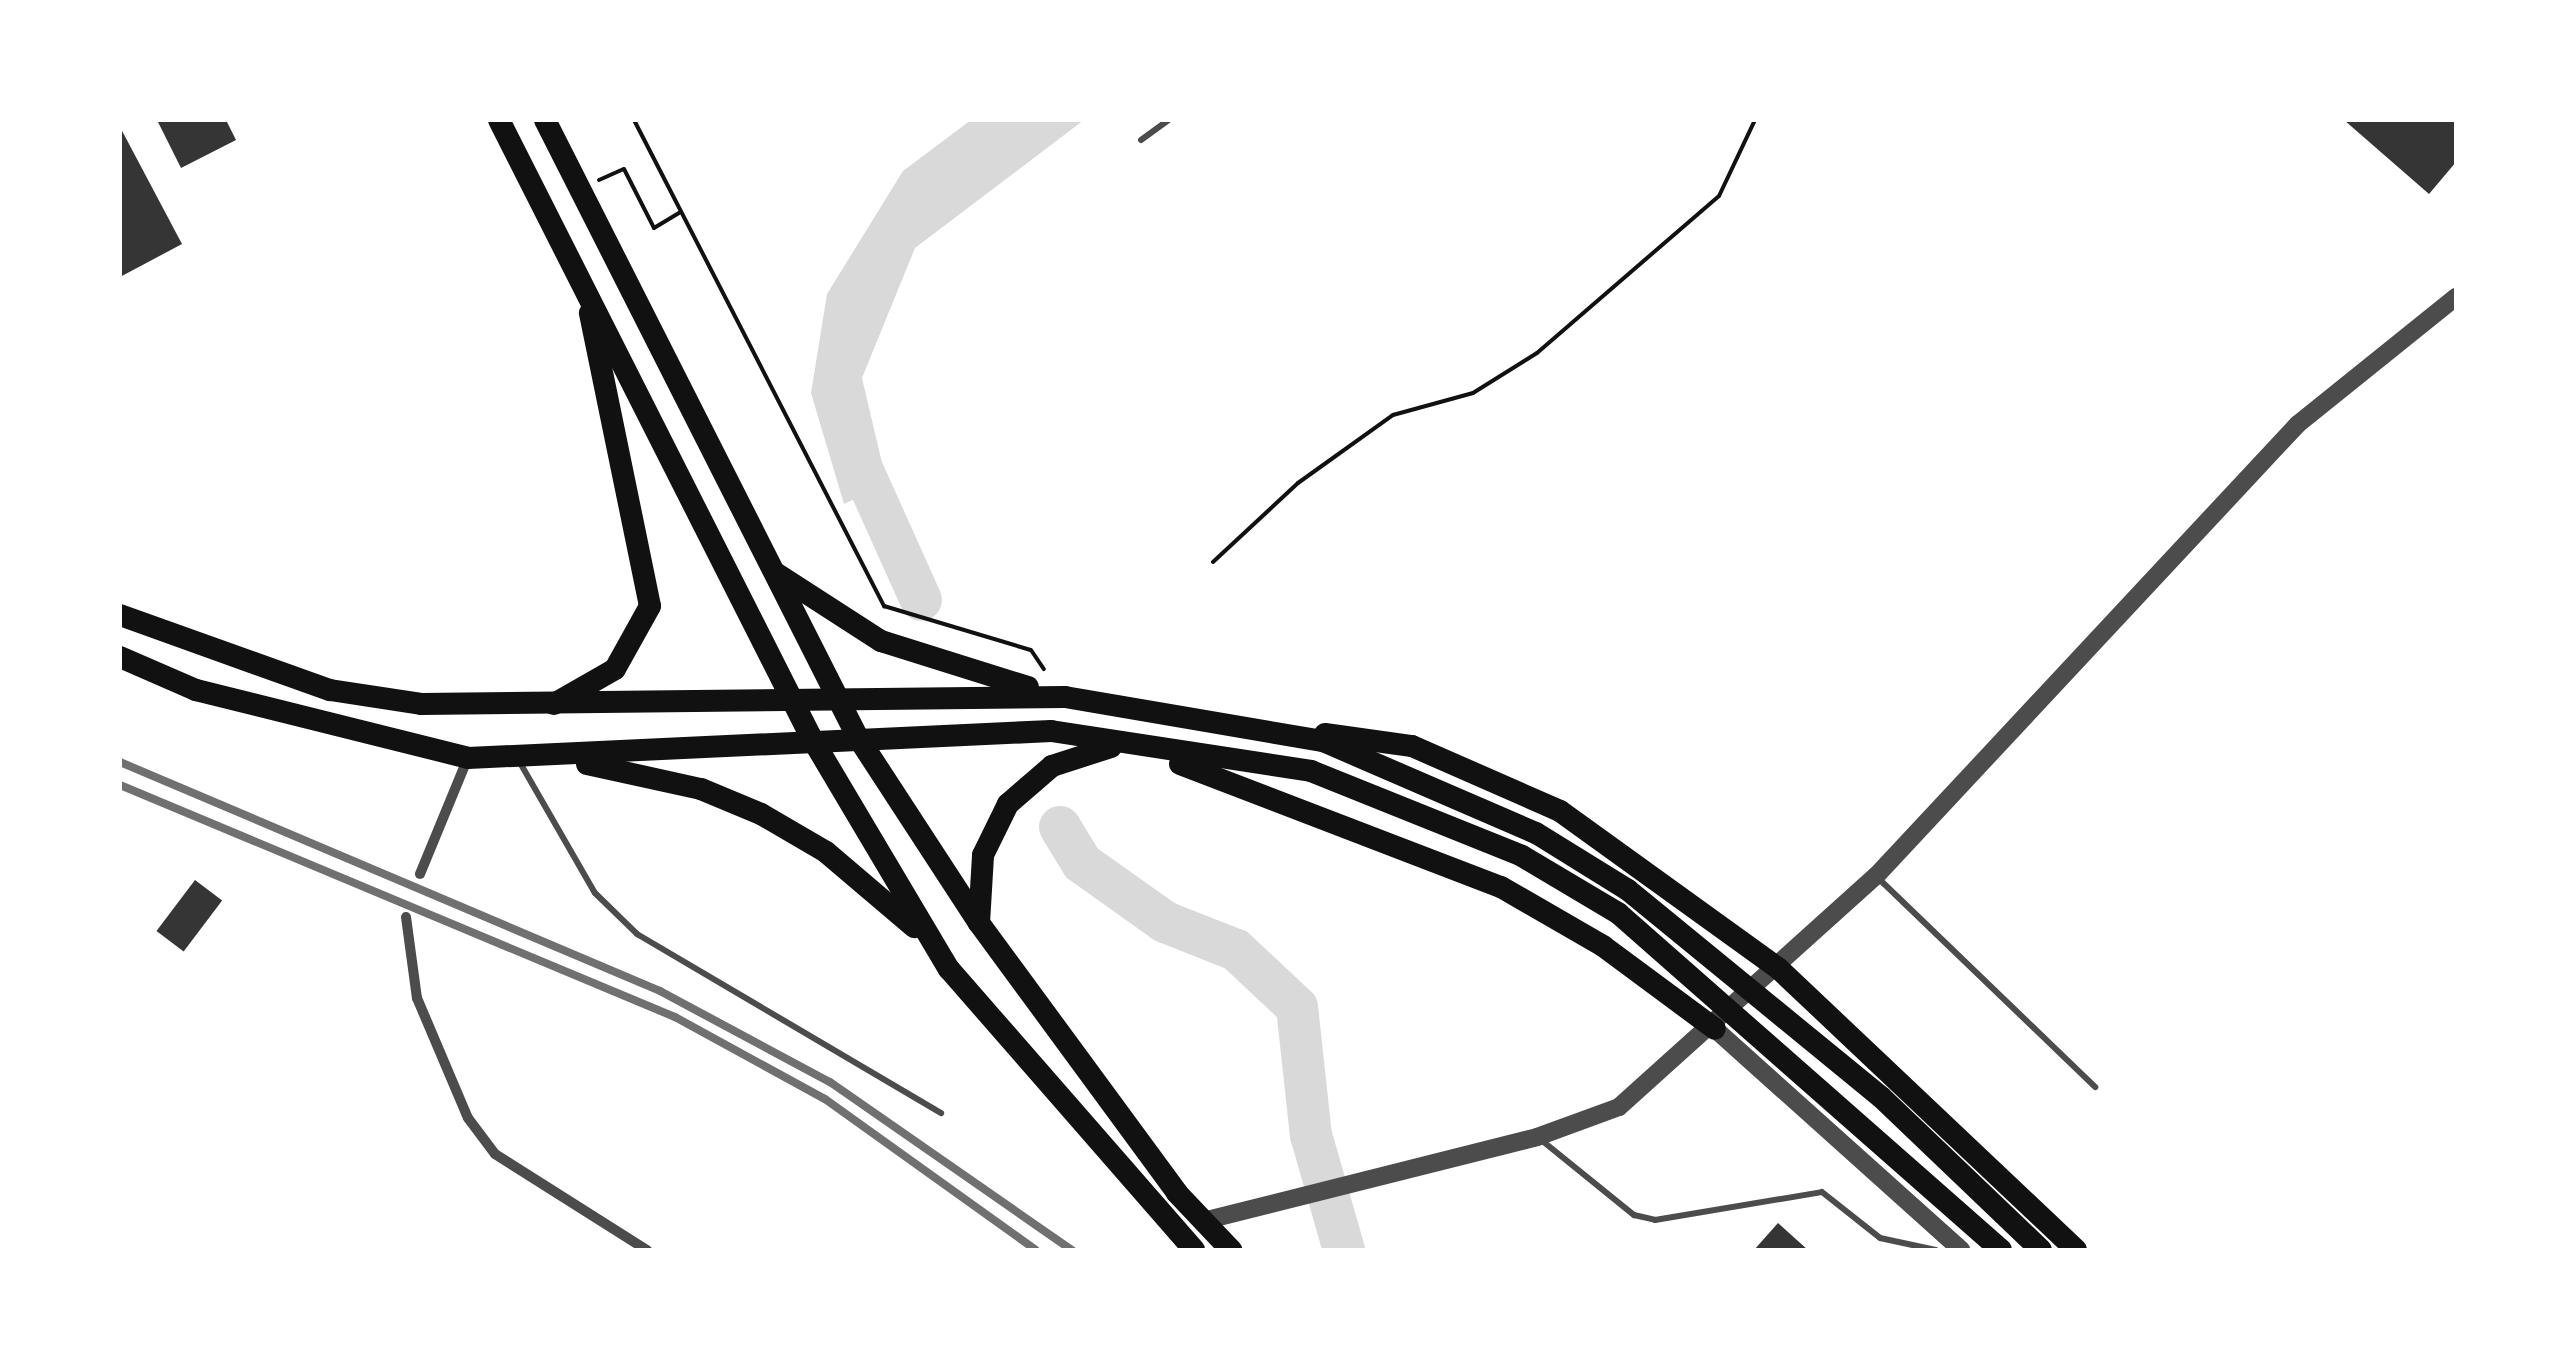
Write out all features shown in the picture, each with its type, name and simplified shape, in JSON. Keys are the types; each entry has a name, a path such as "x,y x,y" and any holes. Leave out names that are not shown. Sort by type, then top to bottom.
{"highway":[{"path":"499,120 811,737 949,969"},
{"path":"546,120 857,736 979,923 1203,1221 1231,1250"},
{"path":"552,706 615,669 650,606 581,276"},
{"path":"771,569 881,642 1065,697"},
{"path":"120,615 330,690 421,704 552,706 1065,697 1412,746 1560,812 1778,968 2076,1250"},
{"path":"120,656 196,690 468,758 564,759 811,737 1051,731 1130,747 1311,771 1522,856 1618,913 2001,1250"},
{"path":"1154,709 1323,741 1536,834 1628,890 1866,1085 2041,1250"},
{"path":"979,923 983,855 1008,804 1052,766 1130,747 1348,821 1501,887 1602,946 1715,1029"},
{"path":"564,759 701,789 790,829 892,906 1194,1250"}],"street":[{"path":"1203,1221 1538,1136 1619,1107 1715,1029 1876,876 2298,424 2456,298"},
{"path":"420,874 468,758"},
{"path":"406,917 417,998 468,1118 496,1154 647,1250"},
{"path":"1715,1029 1961,1250"}],"lane":[{"path":"1141,140 1169,120"},
{"path":"518,760 596,894 638,934 941,1112"},
{"path":"1876,876 2095,1088"},
{"path":"1538,1136 1634,1215 1655,1220 1822,1192 1880,1238 1936,1250"}],"path":[{"path":"634,120 884,606 1030,650 1065,697"},
{"path":"1214,562 1298,483 1393,415 1473,392 1537,353 1718,196 1756,120"},
{"path":"581,188 624,169 654,228 681,212"}],"shaded area":[{"path":"971,120 1084,120 915,248 862,378 887,484 844,504 811,393 827,294 903,171"}],"building":[{"path":"157,120 226,120 236,140 181,168"},
{"path":"2344,120 2456,120 2456,162 2429,194"},
{"path":"120,127 182,244 120,277"},
{"path":"195,880 222,900 184,952 156,931"},
{"path":"1778,1223 1808,1250 1754,1250"}],"waterway":[{"path":"850,442 921,600"},
{"path":"1060,827 1082,863 1165,922 1236,950 1297,1007 1311,1135 1344,1250"}],"railway":[{"path":"120,762 660,991 830,1082 1072,1250"},
{"path":"120,785 675,1017 825,1099 1036,1250"}]}
